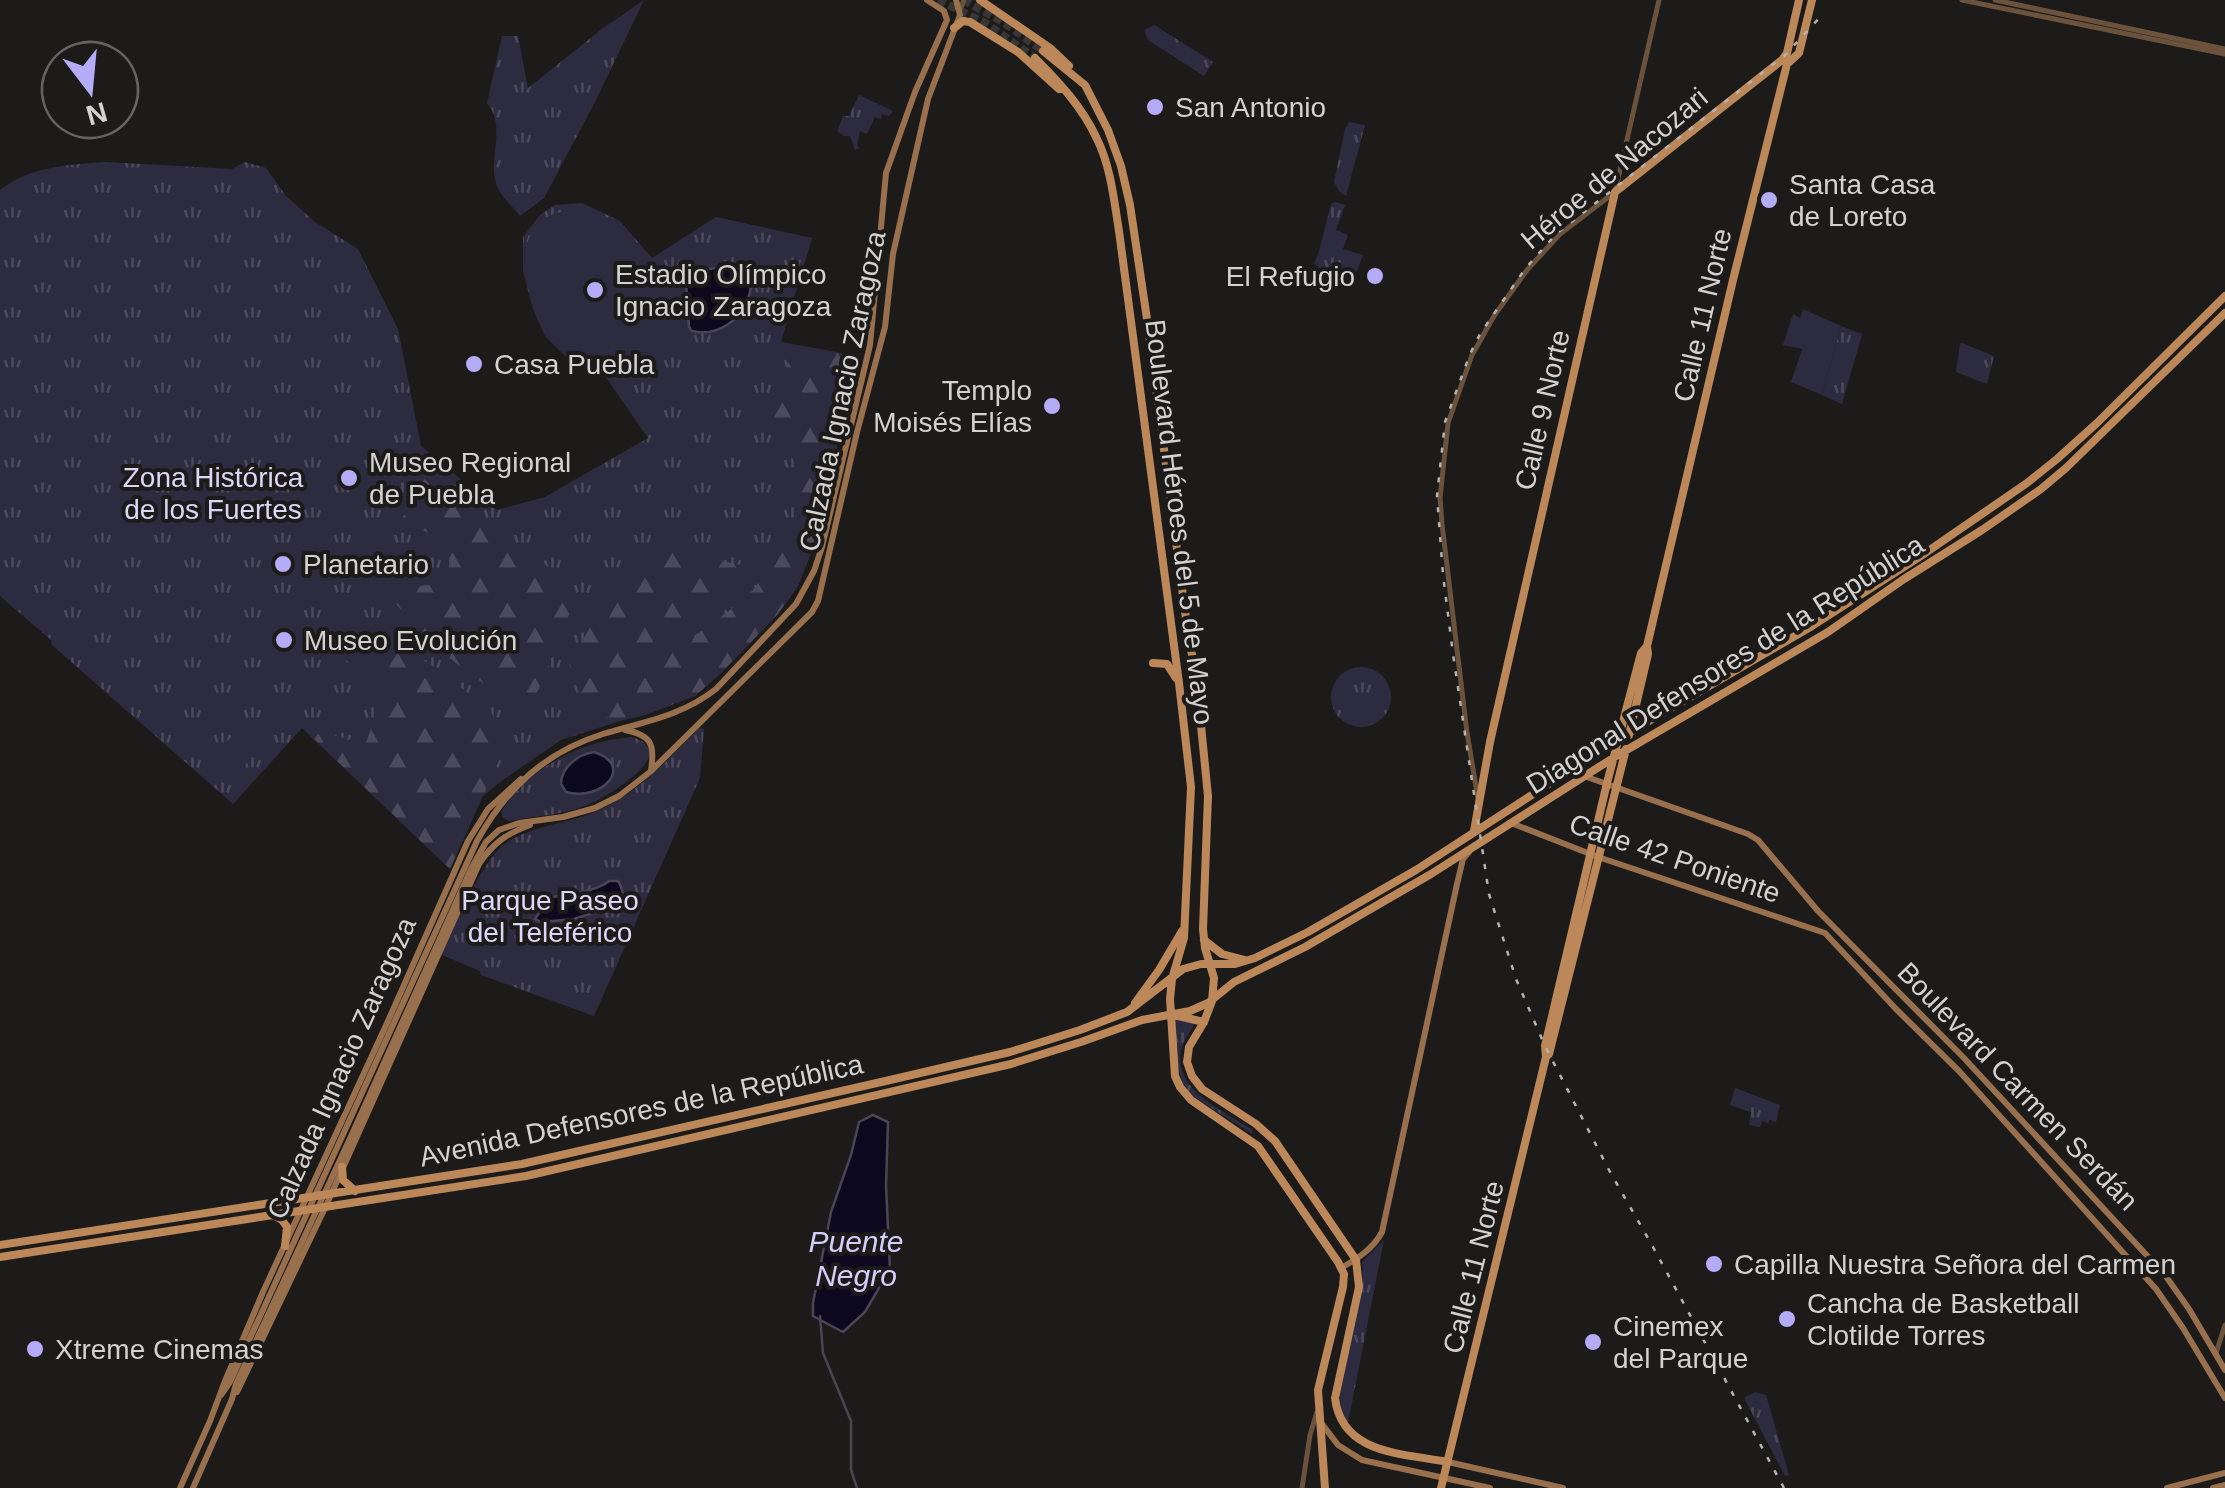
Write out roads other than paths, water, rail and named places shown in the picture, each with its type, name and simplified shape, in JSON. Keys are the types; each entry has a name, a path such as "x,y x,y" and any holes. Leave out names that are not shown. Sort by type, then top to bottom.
{"main road":[{"name":"Calzada Ignacio Zaragoza","path":"221,1395 275,1266 468,842 488,808 549,758 572,746 680,712 702,700 796,604 814,571 870,344 886,173 915,92 947,20 944,11 927,0"},
{"path":"956,0 960,13"},
{"path":"980,0 1050,48 1085,85"},
{"name":"Héroe de Nacozari","path":"1615,192 1782,60 1799,0"},
{"name":"Calle 11 Norte","path":"1611,785 1626,750 1776,106 1788,64 1799,53 1812,0"},
{"name":"Calzada Ignacio Zaragoza","path":"180,1488 221,1395 246,1354 354,1132 486,842 499,830 519,823 562,817 618,796 650,772 812,612 825,593 857,432 884,327 893,254 918,141 928,99 960,13"},
{"path":"954,28 970,22 1018,52 1081,110"},
{"name":"Boulevard Héroes del 5 de Mayo","path":"1212,1001 1214,978 1204,940 1208,806 1196,675 1130,205 1122,166 1085,85 1039,54 1098,140 1119,231 1191,788 1183,944 1173,976 1170,1014 1175,1076 1185,1094 1198,1106 1258,1146 1342,1268"},
{"name":"Calle 9 Norte","path":"1474,831 1490,742 1615,192"},
{"name":"Diagonal Defensores de la República","path":"1210,963 1249,960 1308,932 1416,870 1568,771 1918,558 2027,483 2088,431 2225,296"},
{"name":"Diagonal Defensores de la República","path":"1212,1001 1234,982 1305,947 1431,874 1626,750 1828,632 1982,530 2041,488 2093,443 2225,313"},
{"name":"Calle 11 Norte","path":"1441,1488 1546,1057 1564,998 1611,785 1613,758 1641,653 1648,646"},
{"path":"1154,662 1167,664 1179,683"},
{"path":"620,730 647,738 651,744 650,772"},
{"path":"1568,771 1611,785"},
{"name":"Calzada Ignacio Zaragoza","path":"194,1488 232,1399 246,1354 477,841 496,810 526,776"},
{"name":"Boulevard Carmen Serdán","path":"1611,785 1748,834 1763,846 1818,911 1963,1056 2165,1275 2225,1370"},
{"name":"Calzada Ignacio Zaragoza","path":"232,1399 325,1208 479,864 501,838 536,822"},
{"name":"Calle 42 Poniente","path":"1511,824 1825,933"},
{"path":"1325,1488 1319,1381 1344,1280 1342,1268 1377,1242 1382,1232 1457,884 1464,860 1477,844"},
{"path":"1814,929 1819,921 1818,911"},
{"path":"1127,1012 1159,970 1184,927"},
{"path":"429,929 435,940 448,936"},
{"name":"Boulevard Carmen Serdán","path":"1825,933 1959,1072 2156,1289 2225,1398"},
{"path":"1204,940 1222,954 1249,960"},
{"path":"416,959 427,961 434,969"},
{"name":"Avenida Defensores de la República","path":"0,1245 522,1164 938,1069 1034,1045 1127,1012 1173,976 1192,966 1210,963"},
{"path":"1234,982 1204,1022 1189,1048 1187,1062 1202,1089 1275,1141 1356,1260 1358,1288 1336,1389 1339,1416 1348,1431 1374,1447 1563,1488"},
{"path":"1204,1022 1212,1001"},
{"name":"Avenida Defensores de la República","path":"0,1258 526,1176 1010,1064 1152,1017 1196,1010 1212,1001"},
{"path":"1170,1014 1204,1022"},
{"path":"1152,1017 1165,1025 1172,1039"},
{"path":"363,1076 370,1084 382,1080"},
{"path":"359,1085 368,1087 374,1100"},
{"path":"326,1154 332,1162 344,1163 342,1180 355,1191"},
{"path":"2072,1197 2083,1186"},
{"path":"270,1216 282,1220 287,1227 285,1246"},
{"path":"275,1266 287,1261 293,1274"},
{"path":"1322,1424 1330,1438 1362,1460 1490,1488"},
{"path":"2167,1488 2225,1473"},
{"path":"2212,1488 2225,1485"}],"street":[{"path":"960,13 964,0"},
{"name":"Calle 9 Norte","path":"1615,192 1659,0"},
{"path":"1962,0 2225,52"},
{"path":"1995,0 2225,52"},
{"name":"Héroe de Nacozari","path":"1479,802 1442,524 1440,498 1448,424 1478,343 1518,280 1560,234 1615,192"},
{"path":"2216,1354 2225,1324"},
{"path":"1302,1488 1318,1409"}],"water":[{"path":"740,269 748,277 747,302 726,326 710,332 692,331 686,281 693,271"},
{"path":"594,752 612,765 609,781 592,792 566,792 561,784 567,767"},
{"path":"618,881 622,888 619,911 602,910 574,919 535,919 549,898 588,891"},
{"name":"Puente Negro","path":"873,1115 888,1122 890,1269 865,1312 843,1332 813,1316 813,1303 831,1212 859,1122"}],"waterway":[{"path":"820,1316 823,1353 851,1421 851,1470 857,1488"}],"tunnel":[{"path":"938,0 984,22 1035,58"},
{"path":"963,0 1043,51"}],"railway":[{"path":"1784,1488 1609,1170 1545,1046 1516,979 1489,894 1453,654 1437,496 1445,422 1470,354 1525,269 1556,234 1785,55 1823,14"}],"place":[{"name":"San Antonio","path":"1155,107"},
{"name":"Santa Casa de Loreto","path":"1769,200"},
{"name":"El Refugio","path":"1375,276"},
{"name":"Estadio Olímpico Ignacio Zaragoza","path":"595,290"},
{"name":"Casa Puebla","path":"474,364"},
{"name":"Templo Moisés Elías","path":"1052,406"},
{"name":"Museo Regional de Puebla","path":"349,478"},
{"name":"Planetario","path":"283,564"},
{"name":"Museo Evolución","path":"284,640"},
{"name":"Capilla Nuestra Señora del Carmen","path":"1714,1264"},
{"name":"Cancha de Basketball Clotilde Torres","path":"1787,1319"},
{"name":"Cinemex del Parque","path":"1593,1342"},
{"name":"Xtreme Cinemas","path":"35,1349"}],"park label":[{"name":"Zona Histórica de los Fuertes","path":"213,493"},
{"name":"Parque Paseo del Teleférico","path":"550,916"}]}
